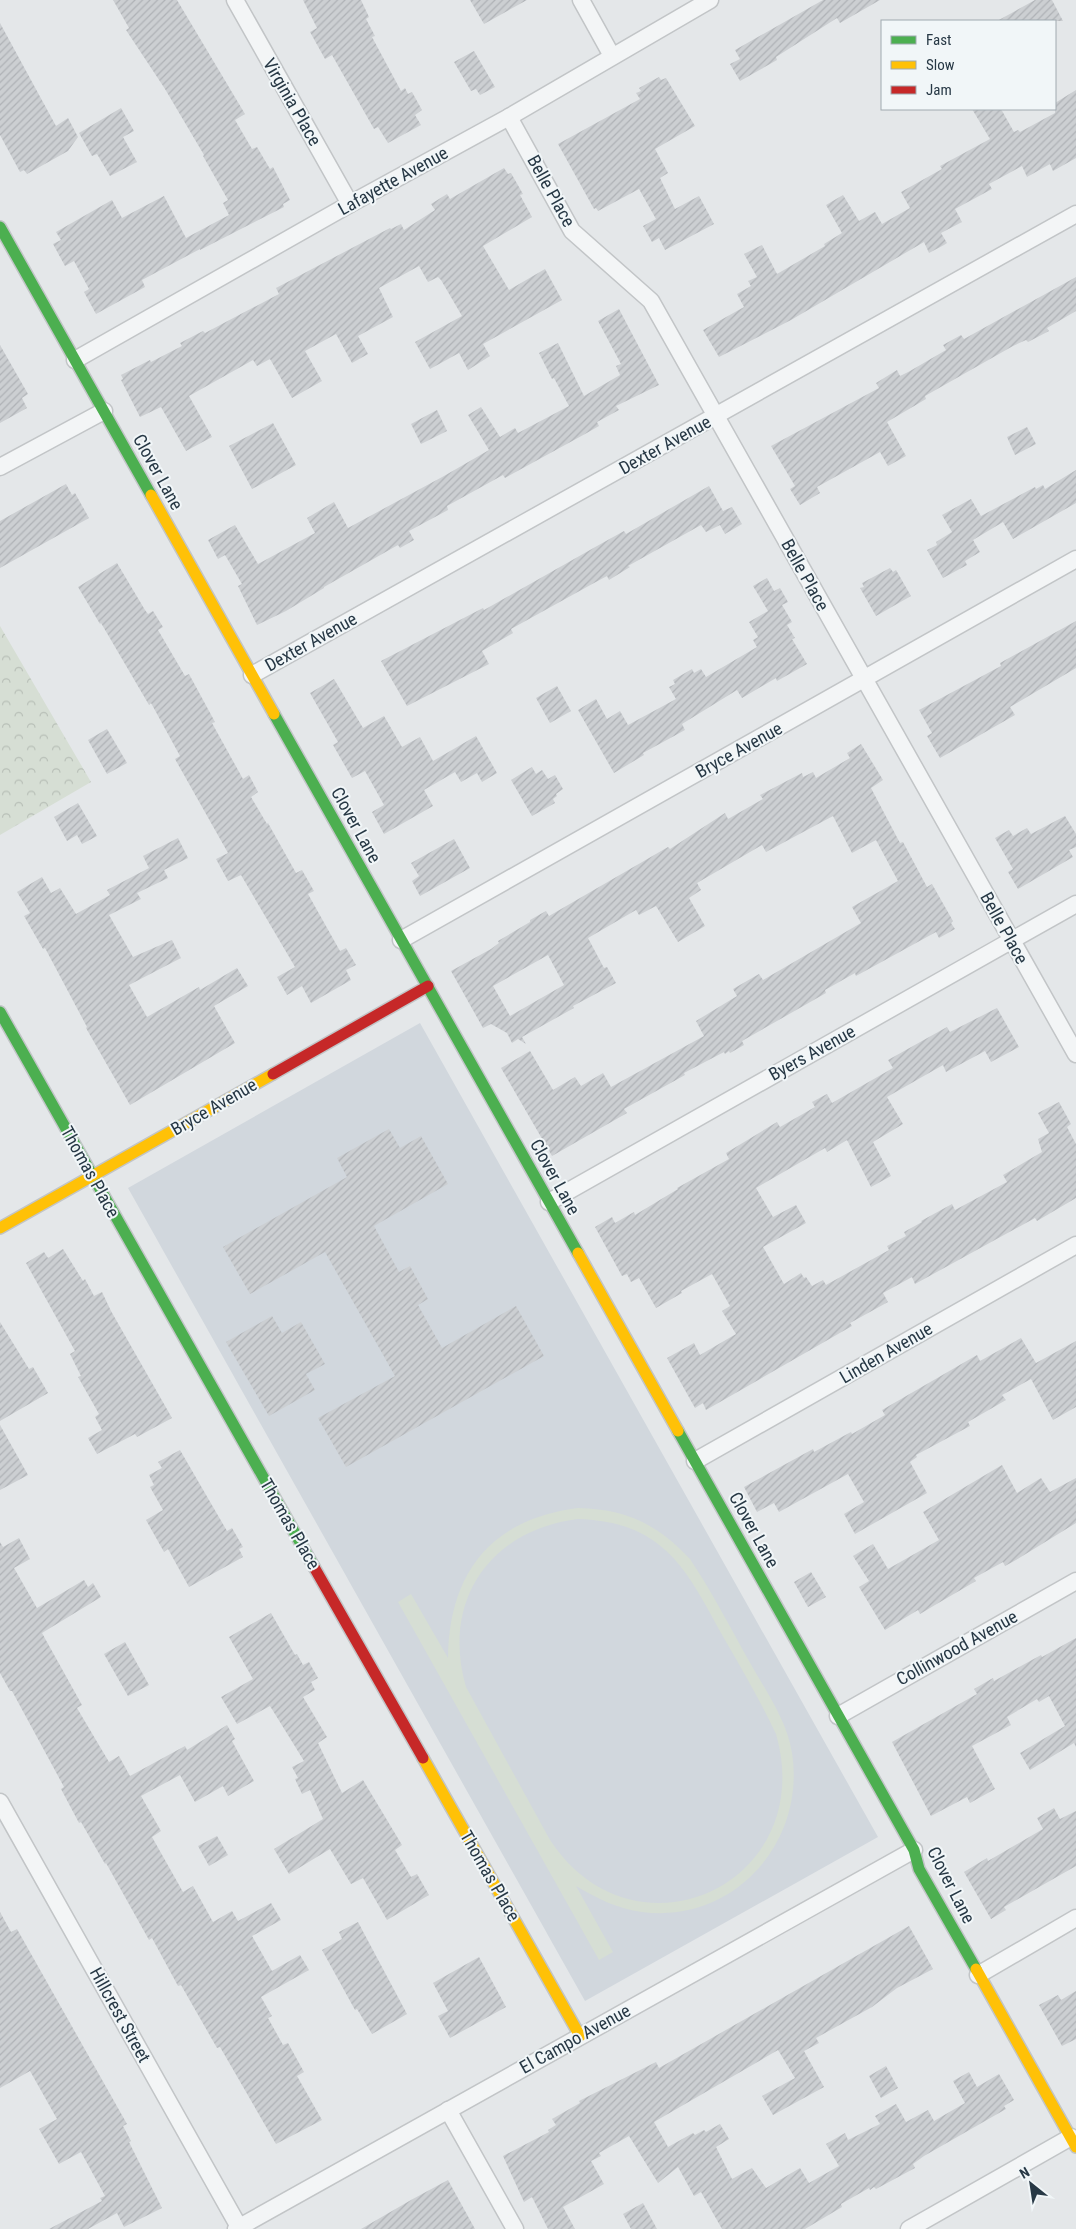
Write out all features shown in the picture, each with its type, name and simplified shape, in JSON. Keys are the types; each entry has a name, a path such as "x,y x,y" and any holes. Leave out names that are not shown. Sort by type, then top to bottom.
{"street":[{"name":"Virginia Place","path":"235,0 350,204"},
{"path":"581,0 612,56"},
{"name":"Lafayette Avenue","path":"75,360 350,204 509,117 710,0"},
{"name":"Belle Place","path":"509,117 572,231 651,301 1076,1054"},
{"name":"Dexter Avenue","path":"252,675 1076,214"},
{"name":"Clover Lane","path":"0,227 914,1850 919,1869 1073,2142"},
{"path":"0,467 104,411"},
{"name":"Bryce Avenue","path":"401,940 1076,559"},
{"name":"Byers Avenue","path":"549,1202 1076,904"},
{"name":"Bryce Avenue","path":"0,1228 428,986"},
{"name":"Thomas Place","path":"0,1012 580,2036"},
{"name":"Linden Avenue","path":"695,1461 1076,1245"},
{"name":"Collinwood Avenue","path":"838,1716 1076,1581"},
{"name":"Hillcrest Street","path":"0,1802 238,2228"},
{"name":"El Campo Avenue","path":"238,2228 914,1850"},
{"path":"978,1975 1076,1918"},
{"path":"448,2110 515,2229"},
{"path":"909,2229 1073,2142"}],"shaded area":[{"path":"420,1023 878,1837 585,2001 128,1188"}],"green space":[{"path":"0,626 91,782 0,835"},
{"path":"578,1508 611,1511 640,1521 665,1536 678,1547 690,1559 706,1584 775,1705 792,1753 793,1786 787,1817 775,1846 757,1870 734,1890 706,1905 675,1912 642,1912 616,1906 576,1886 613,1952 599,1960 398,1602 411,1594 448,1658 450,1628 456,1600 467,1576 481,1555 499,1538 521,1524 547,1514","holes":["578,1519 608,1522 633,1530 654,1541 671,1555 699,1593 776,1734 782,1787 771,1832 746,1867 711,1891 670,1902 627,1899 586,1879 550,1840 466,1687 460,1656 461,1626 467,1599 480,1575 497,1554 520,1538 547,1526"]}],"building":[{"path":"113,0 177,0 245,114 235,120 252,149 257,147 270,169 273,167 290,200 283,204 284,207 142,280 145,287 96,314 84,292 89,289 74,261 65,266 53,244 61,240 56,232 112,200 122,218 164,196 186,238 229,215 223,203 228,200 204,155 165,89 126,30 129,28"},
{"path":"303,0 361,0 369,17 366,19 375,36 372,37 401,91 405,88 408,94 412,92 422,110 415,115 421,125 388,143 378,127 374,129 332,55 325,59 310,32 317,28"},
{"path":"470,0 527,0 484,24"},
{"path":"823,0 880,0 840,23 837,18 776,57 777,60 740,81 730,64 740,59 735,50"},
{"path":"1035,0 1052,0 1063,21 1056,20 999,20"},
{"path":"0,23 56,126 68,118 78,137 68,151 27,174 24,170 20,172 0,135"},
{"path":"474,51 495,87 480,95 476,89 471,91 454,62"},
{"path":"659,77 661,80 666,78 695,126 655,149 668,173 660,178 675,209 699,196 714,224 665,250 659,238 652,242 643,226 656,219 639,189 598,211 596,208 594,209 558,144 640,99 636,93 641,91 639,88"},
{"path":"1076,90 1076,158 1053,171 1050,164 1027,177 1022,166 989,184 992,189 955,209 962,222 941,233 947,243 944,245 929,253 924,242 791,320 719,357 703,330 744,307 737,294 751,286 748,281 757,277 744,254 762,245 777,274 825,246 824,244 842,233 826,205 843,195 859,221 875,212 882,224 910,208 901,192 942,169 940,166 990,139 973,110 1002,110 1014,132 1018,130 1020,132 1055,113 1056,102"},
{"path":"121,108 134,131 123,137 137,162 110,176 97,154 92,156 79,133"},
{"path":"504,168 508,174 511,173 523,194 520,195 532,217 483,246 509,290 545,269 562,300 483,344 490,356 468,370 459,353 430,369 415,342 462,316 441,280 438,277 428,282 419,266 379,288 393,317 358,336 368,354 352,363 336,334 305,351 322,381 292,398 270,359 257,366 253,360 189,396 212,437 186,451 161,407 140,417 121,380 123,379 121,375 150,360 151,362 182,346 180,343 203,331 205,333 279,294 276,288 390,228 401,224 404,230 435,210 431,204 447,194 450,199"},
{"path":"1076,277 1076,311 1047,328 1049,331 1028,342 1026,340 1013,346 925,396 926,399 887,422 906,456 888,466 880,452 817,487 820,493 800,505 790,489 795,486 771,446 879,388 876,383 897,370 900,376 910,371 946,350 943,345 961,335 964,339"},
{"path":"619,309 659,385 616,406 619,410 597,422 599,426 585,434 505,478 503,475 447,506 448,510 409,531 414,540 400,548 398,545 286,611 257,625 238,586 242,584 225,555 218,559 208,540 235,525 258,564 315,533 307,518 334,502 348,528 489,450 468,415 481,407 500,437 515,428 518,433 569,406 539,353 558,343 584,396 620,375 616,366 621,364 598,321"},
{"path":"0,345 28,394 22,398 27,408 0,423"},
{"path":"437,410 447,431 421,444 411,424"},
{"path":"273,423 296,465 252,489 229,446"},
{"path":"1027,427 1036,444 1015,455 1007,437"},
{"path":"1076,470 1076,503 1013,539 1003,522 973,540 980,552 965,561 967,565 943,578 927,550 937,545 936,542 952,532 942,515 971,499 981,516 1035,487 1036,489 1043,485 1045,489"},
{"path":"66,484 72,495 75,493 89,518 0,568 0,521"},
{"path":"709,486 723,511 732,507 742,524 725,534 720,525 706,532 701,525 628,566 630,567 609,580 607,576 594,583 511,629 513,633 482,651 489,664 407,706 381,661 483,608 484,610 624,531 626,534"},
{"path":"117,563 145,610 148,614 153,611 163,627 158,630 185,676 189,674 215,722 212,723 243,779 249,775 258,792 251,797 296,873 302,870 314,891 308,894 340,951 346,948 356,965 346,970 351,980 311,1003 302,986 287,995 277,977 295,967 241,875 228,881 216,859 228,853 175,759 180,756 151,703 149,705 78,587"},
{"path":"890,568 893,572 896,570 911,596 876,616 860,588 864,587 862,583"},
{"path":"767,578 774,591 780,588 788,602 782,605 792,622 787,625 795,638 792,639 807,664 777,681 776,678 742,698 737,690 682,724 685,730 643,753 644,755 614,773 578,710 596,699 607,719 620,711 628,725 676,699 669,687 675,684 673,680 692,669 694,673 701,669 706,677 757,647 753,640 758,637 749,622 768,611 753,586"},
{"path":"1076,621 1076,668 1010,707 1015,715 940,758 927,736 932,733 919,710 1001,666 1000,663"},
{"path":"334,679 363,728 384,716 402,747 420,737 433,761 476,736 497,773 482,782 477,773 461,782 455,772 424,790 433,806 384,834 372,812 384,805 365,771 352,778 333,745 338,742 310,693"},
{"path":"557,686 571,711 550,723 536,698"},
{"path":"107,729 127,763 107,774 88,740"},
{"path":"861,744 883,780 871,788 900,843 903,842 927,887 932,884 953,921 951,923 955,929 939,938 936,932 856,976 855,973 825,990 826,993 742,1041 744,1045 730,1053 729,1051 725,1054 724,1052 684,1073 685,1075 624,1109 627,1113 552,1156 501,1068 530,1051 553,1090 575,1077 581,1086 603,1073 611,1087 704,1036 696,1021 737,996 733,989 759,974 763,980 861,923 852,907 898,881 876,840 852,853 833,816 766,852 762,845 697,883 701,890 689,898 705,926 678,942 656,906 639,915 636,910 588,938 604,968 607,967 616,983 522,1037 526,1044 518,1039 512,1043 507,1033 491,1024 483,1028 451,971 491,949 499,943 498,941 530,922 530,920 546,911 549,916 668,847 670,849 725,813 728,819 763,799 760,795 802,773 803,777 813,772 816,778 850,758 847,753","holes":["548,955 564,985 510,1016 493,986"]},
{"path":"532,767 536,774 542,770 548,779 555,775 563,789 553,799 555,803 532,816 511,780"},
{"path":"78,803 97,836 82,844 77,835 67,841 54,817"},
{"path":"1065,816 1076,834 1076,847 1069,850 1073,857 1018,889 1008,872 1013,869 995,838 1009,830 1013,836 1027,828 1031,834"},
{"path":"178,838 188,858 164,870 168,878 137,893 141,899 109,915 133,957 172,940 181,958 129,985 147,1017 199,987 200,990 237,968 248,986 214,1006 235,1043 130,1105 86,1028 45,948 43,949 24,916 30,913 17,892 42,877 51,893 60,888 76,914 110,895 107,890 149,868 143,856"},
{"path":"454,839 470,868 420,896 412,881 419,876 411,863"},
{"path":"997,1008 1019,1047 991,1062 985,1051 946,1072 943,1065 887,1097 903,1124 873,1142 891,1176 871,1187 847,1140 827,1152 825,1148 756,1188 773,1217 796,1205 806,1223 763,1247 784,1284 801,1273 812,1286 823,1280 826,1285 889,1250 887,1246 906,1236 904,1232 921,1221 952,1204 955,1210 1007,1182 1003,1175 1042,1152 1038,1139 1049,1133 1038,1113 1059,1102 1071,1124 1067,1127 1076,1144 1076,1198 1037,1221 1035,1218 915,1284 912,1277 883,1293 888,1302 850,1323 852,1326 706,1410 703,1403 695,1408 667,1358 694,1343 700,1355 736,1334 722,1311 730,1306 712,1274 681,1291 682,1293 656,1308 639,1278 631,1282 627,1274 622,1276 595,1227 612,1217 615,1223 634,1212 635,1215 677,1188 729,1159 726,1153 777,1122 780,1127 815,1107 812,1102 827,1094 832,1103 893,1068 888,1060 947,1027 950,1032"},
{"path":"389,1129 400,1148 421,1136 448,1184 374,1226 399,1272 410,1266 428,1299 418,1305 442,1348 516,1306 544,1356 346,1467 318,1418 395,1376 325,1252 250,1294 223,1247 347,1177 337,1158"},
{"path":"63,1249 83,1281 85,1279 94,1296 102,1292 172,1418 137,1437 135,1434 97,1454 88,1438 102,1430 95,1417 99,1414 78,1377 81,1376 70,1354 75,1351 26,1263 44,1252 48,1258"},
{"path":"272,1316 282,1333 301,1322 325,1364 306,1374 315,1390 269,1416 226,1342"},
{"path":"0,1322 29,1369 33,1367 48,1393 0,1421"},
{"path":"1021,1338 1036,1363 1076,1341 1076,1407 1053,1420 1031,1379 1002,1395 1006,1400 968,1422 970,1426 916,1455 917,1457 910,1462 927,1493 855,1534 844,1514 864,1502 848,1474 779,1512 774,1503 757,1512 744,1487 813,1449 814,1452 851,1432 852,1434 885,1415 882,1410 977,1355 980,1361"},
{"path":"0,1425 28,1475 0,1490"},
{"path":"180,1450 227,1531 232,1528 243,1547 239,1549 243,1557 189,1587 168,1549 164,1552 146,1520 163,1510 150,1487 154,1485 149,1475 162,1468 158,1462"},
{"path":"1002,1465 1017,1493 1041,1478 1050,1492 1076,1478 1076,1523 1005,1566 1003,1562 974,1578 976,1581 920,1614 918,1610 885,1630 859,1587 869,1581 853,1556 873,1544 888,1569 939,1540 923,1512"},
{"path":"19,1538 30,1559 14,1568 37,1608 84,1580 88,1587 93,1583 101,1597 42,1633 82,1705 77,1708 109,1762 119,1756 130,1776 185,1746 187,1750 227,1725 235,1739 232,1741 254,1781 228,1796 223,1786 195,1802 180,1775 141,1796 161,1831 152,1837 183,1892 193,1886 213,1922 232,1911 238,1921 271,1903 281,1920 252,1936 272,1971 300,1955 309,1970 261,1997 272,2016 268,2018 283,2045 288,2043 304,2072 297,2076 322,2120 276,2144 220,2047 217,2048 181,1985 178,1986 152,1938 149,1940 106,1863 81,1822 79,1823 61,1789 64,1787 12,1691 10,1691 0,1673 0,1542 3,1547"},
{"path":"811,1572 826,1597 808,1607 794,1582"},
{"path":"271,1613 295,1655 297,1654 303,1665 309,1662 318,1678 311,1682 315,1690 303,1697 327,1737 318,1743 342,1793 363,1780 402,1845 395,1850 411,1877 417,1874 429,1895 387,1920 363,1878 351,1884 330,1849 289,1874 274,1849 323,1819 310,1790 302,1794 295,1779 298,1778 292,1767 304,1761 270,1706 237,1724 221,1697 253,1679 229,1637"},
{"path":"1076,1638 1076,1747 1074,1743 1030,1770 1020,1753 1065,1726 1049,1696 1039,1702 1037,1699 1007,1717 1011,1725 972,1746 995,1789 970,1803 967,1797 931,1816 892,1742 977,1694 974,1689 993,1678 994,1681"},
{"path":"125,1642 149,1685 128,1696 104,1654"},
{"path":"1054,1808 1060,1819 1076,1811 1076,1866 1004,1907 1006,1910 991,1919 964,1872 987,1858 988,1861 1043,1829 1037,1818"},
{"path":"217,1836 228,1855 209,1866 198,1846"},
{"path":"0,1912 11,1932 17,1929 127,2124 123,2126 131,2141 129,2142 162,2208 124,2227 117,2213 88,2229 49,2229 102,2201 100,2198 105,2196 81,2152 59,2164 39,2129 57,2119 30,2071 0,2088"},
{"path":"358,1922 407,2014 372,2034 357,2009 355,2010 322,1950 342,1939 339,1932"},
{"path":"909,1926 933,1969 897,1988 872,2007 816,2038 819,2043 804,2051 824,2087 773,2115 762,2096 795,2078 778,2050 654,2122 668,2147 693,2133 695,2135 704,2130 706,2132 720,2124 729,2139 716,2147 732,2179 752,2168 766,2188 800,2168 809,2183 839,2166 826,2144 845,2133 848,2140 880,2124 875,2116 896,2104 906,2122 928,2110 934,2121 965,2103 953,2081 969,2072 977,2087 999,2074 1014,2100 1004,2106 1006,2109 924,2156 913,2164 915,2168 876,2189 874,2187 870,2190 869,2188 841,2204 842,2207 805,2229 722,2229 701,2192 694,2196 678,2167 658,2183 629,2136 599,2153 601,2156 591,2161 604,2184 563,2207 575,2229 548,2229 532,2197 524,2202 503,2156 549,2132 548,2130 556,2125 552,2119 580,2103 579,2101 656,2062 659,2068"},
{"path":"479,1957 506,2007 450,2038 438,2016 448,2011 433,1983"},
{"path":"1076,1991 1076,2039 1062,2046 1039,2005 1058,1995 1061,2000"},
{"path":"886,2066 898,2088 881,2098 869,2076"},
{"path":"448,2180 475,2229 361,2229 411,2200"},
{"path":"643,2203 657,2229 631,2229 623,2214"}],"traffic: fast":[{"path":"0,227 151,495"},
{"path":"274,714 578,1253"},
{"path":"0,1012 314,1567"},
{"path":"678,1431 914,1850 919,1869 976,1969"}],"traffic: slow":[{"path":"151,495 274,714"},
{"path":"0,1228 273,1074"},
{"path":"578,1253 678,1431"},
{"path":"423,1758 580,2036"},
{"path":"976,1969 1076,2147"}],"traffic: jam":[{"path":"273,1074 428,986"},
{"path":"314,1567 423,1758"}]}
